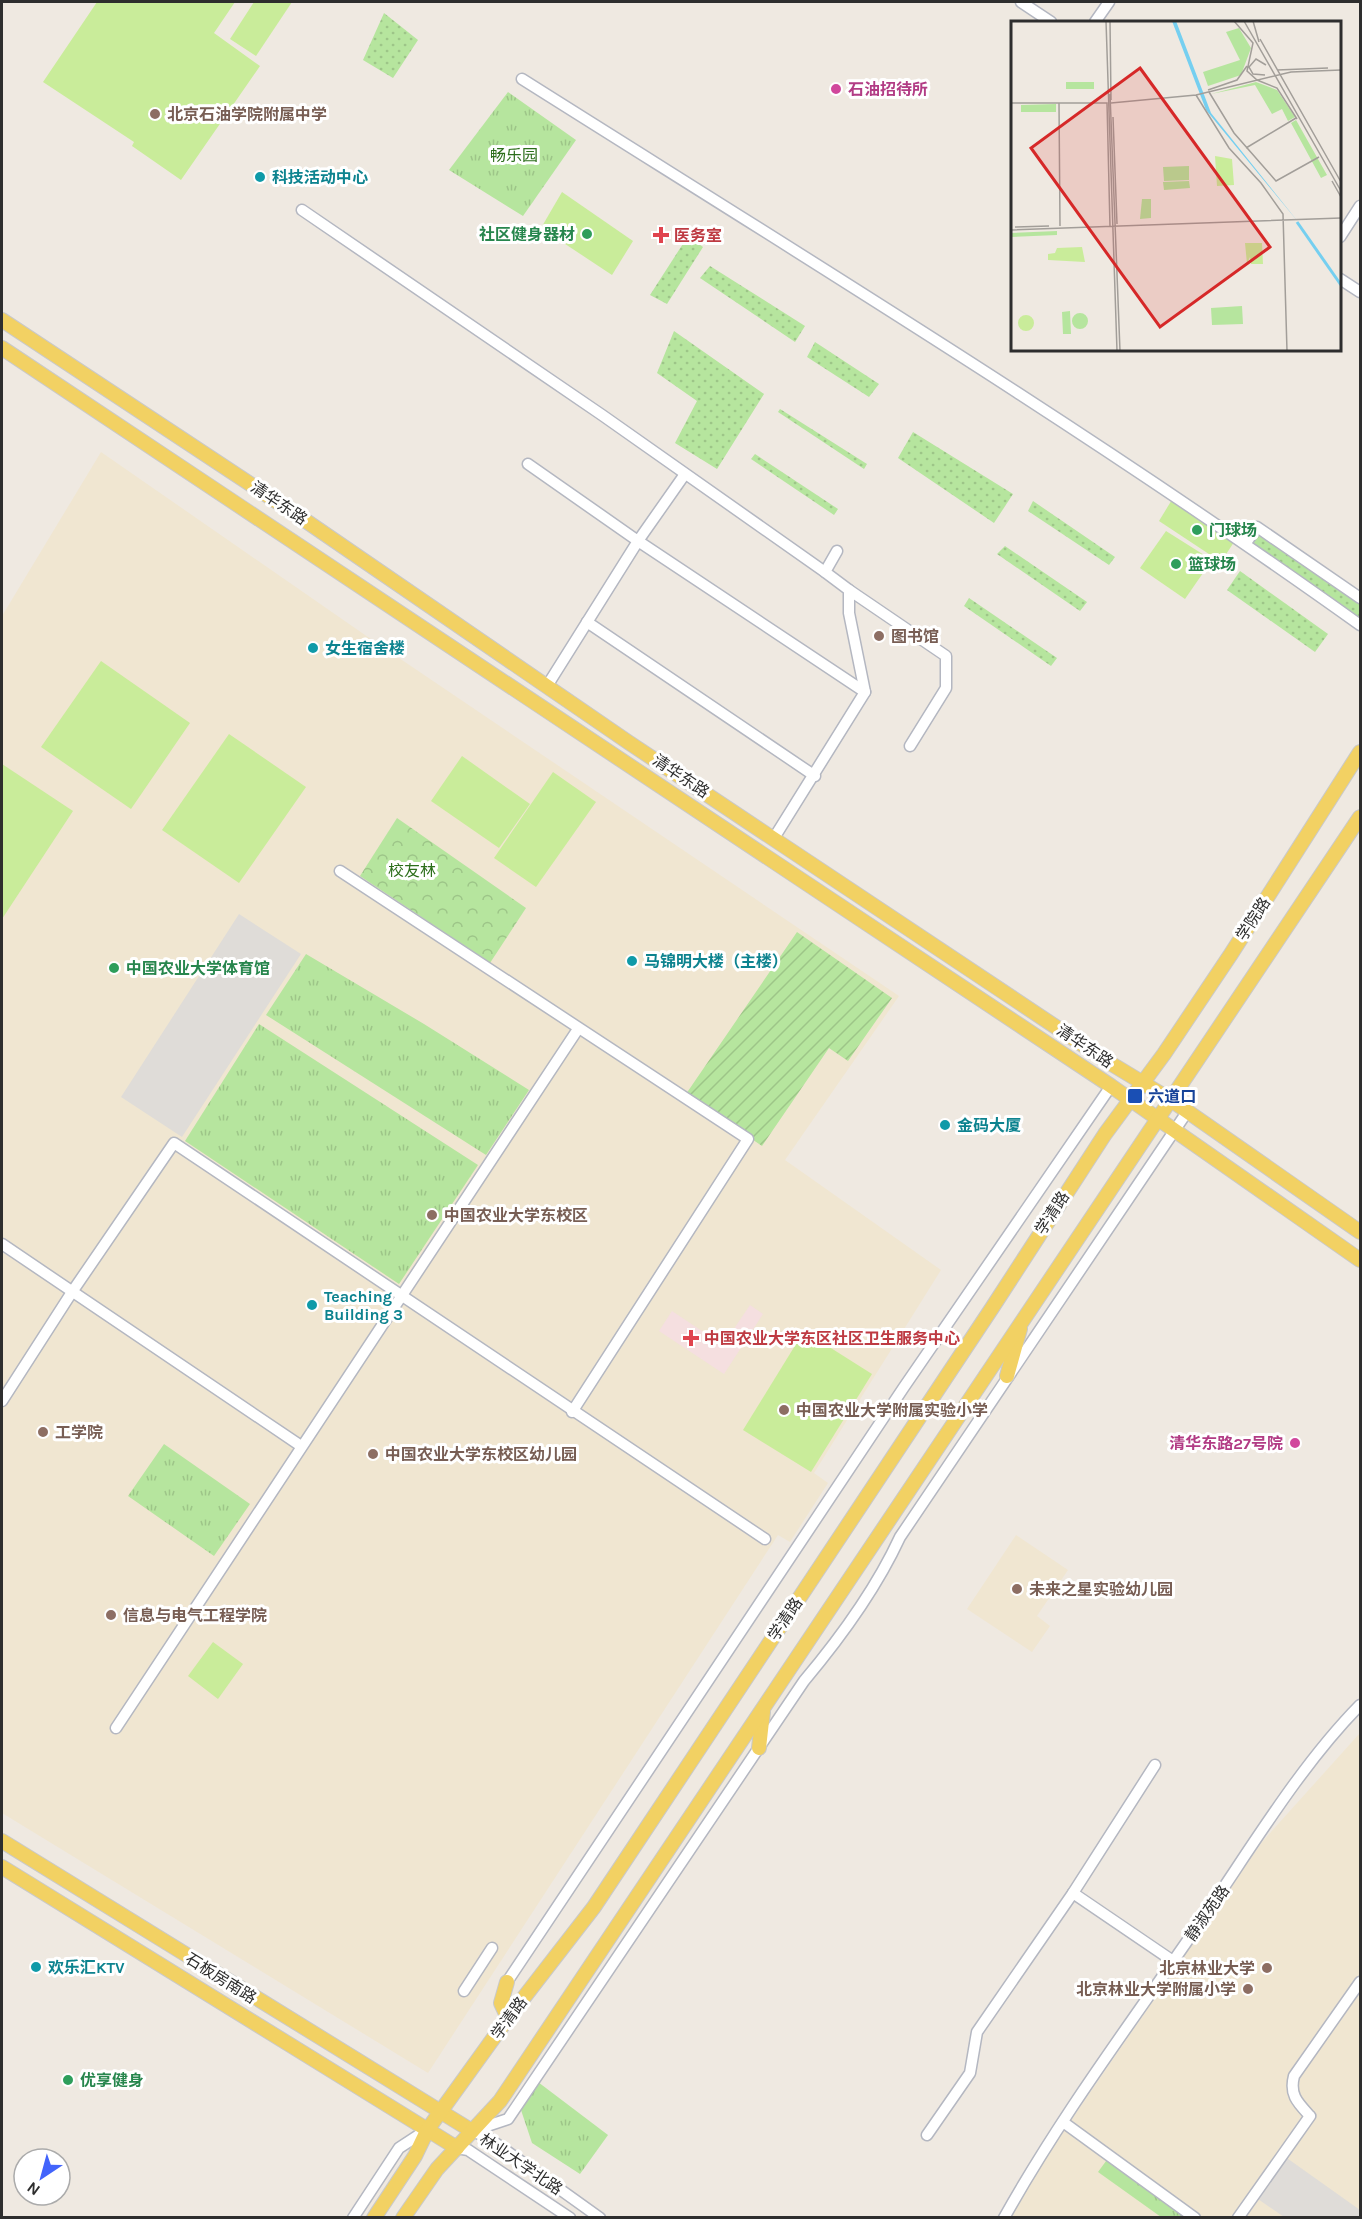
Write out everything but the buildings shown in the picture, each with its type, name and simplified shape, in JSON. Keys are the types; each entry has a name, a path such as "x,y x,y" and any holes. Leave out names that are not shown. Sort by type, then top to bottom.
{"main road":[{"name":"清华东路","path":"2,320 1142,1084 1171,1100 1360,1232"},
{"name":"清华东路","path":"2,348 1111,1086 1360,1260"},
{"path":"89,407 103,387"},
{"name":"学院路","path":"1130,1100 1231,954 1360,752"},
{"name":"学院路","path":"1158,1119 1360,820"},
{"name":"学清路","path":"374,2217 415,2156 428,2129 442,2113 508,2018 594,1906 992,1308 1098,1144 1130,1100"},
{"name":"学清路","path":"403,2217 437,2169 500,2101 1158,1119"},
{"path":"1007,1376 1016,1352 1021,1322"},
{"path":"759,1748 763,1710"},
{"name":"石板房南路","path":"2,1841 472,2131"},
{"name":"石板房南路","path":"2,1867 457,2148"},
{"path":"507,1982 501,2003 508,2018"}],"street":[{"path":"1022,2 1050,21"},
{"path":"1096,21 1109,2"},
{"path":"522,79 955,352 1246,543 1360,625"},
{"path":"1341,235 1360,206"},
{"path":"302,210 946,656 946,688 910,746"},
{"path":"1341,280 1360,292"},
{"path":"528,464 638,541 865,692"},
{"path":"547,686 638,541 685,474"},
{"path":"1246,543 1257,527 1360,598"},
{"path":"825,572 837,551"},
{"path":"774,838 815,776 865,692 850,622 849,591"},
{"path":"587,622 815,776"},
{"path":"340,871 748,1139 572,1412"},
{"path":"116,1728 578,1029"},
{"name":"学清路","path":"507,1982 904,1387 1111,1086"},
{"path":"472,2131 508,2119 804,1681 831,1648 889,1561 900,1537 1187,1112"},
{"path":"2,1401 72,1292 174,1143 572,1412 765,1539"},
{"path":"2,1244 302,1446"},
{"name":"静淑苑路","path":"1004,2217 1062,2122 1282,1803 1342,1724 1360,1705"},
{"path":"927,2135 970,2073 977,2032 1072,1893 1155,1765"},
{"path":"1072,1893 1173,1961"},
{"path":"464,1991 492,1948"},
{"path":"1238,2217 1310,2116 1295,2099 1291,2087 1294,2076 1360,1982"},
{"path":"1062,2122 1195,2217"},
{"name":"学清路","path":"353,2217 399,2148 428,2129"},
{"name":"林业大学北路","path":"472,2131 487,2137 600,2217"},
{"name":"林业大学北路","path":"457,2148 468,2150 570,2217"}],"shaded area":[{"name":"中国农业大学东校区","path":"101,452 365,635 899,996 785,1160 941,1270 814,1473 828,1483 790,1542 778,1535 428,2073 2,1813 2,616"},
{"path":"239,914 301,954 182,1137 121,1097"},
{"name":"中国农业大学东区社区卫生服务中心","path":"750,1305 763,1314 724,1374 659,1331 672,1311 723,1345"},
{"name":"未来之星实验幼儿园","path":"1016,1535 1068,1570 1037,1616 1050,1626 1032,1652 967,1609"},
{"name":"北京林业大学","path":"1360,1733 1360,2217 1004,2218 1262,1842"},
{"path":"1284,2156 1360,2210 1360,2217 1284,2217 1255,2197"}],"green space":[{"name":"北京石油学院附属中学","path":"97,2 235,2 214,33 260,66 181,180 132,146 134,142 43,82"},
{"path":"254,2 292,2 256,56 230,39"},
{"path":"384,13 418,40 393,78 363,60"},
{"name":"畅乐园","path":"508,92 576,140 523,216 449,170"},
{"name":"社区健身器材","path":"562,192 633,241 612,275 541,228"},
{"path":"688,236 703,247 667,304 650,295"},
{"path":"710,266 805,326 795,342 700,278"},
{"path":"674,331 764,394 717,469 675,443 697,401 657,373"},
{"path":"815,342 879,384 869,397 807,357"},
{"path":"780,409 867,464 864,469 778,412"},
{"path":"913,432 1013,494 994,523 898,458"},
{"path":"755,454 838,509 834,515 751,459"},
{"name":"门球场","path":"1173,498 1236,539 1221,562 1159,521"},
{"path":"1033,501 1115,557 1109,565 1028,511"},
{"path":"1259,530 1360,603 1360,621 1250,543"},
{"name":"篮球场","path":"1166,531 1212,560 1185,599 1140,568"},
{"path":"1005,546 1087,602 1080,611 997,554"},
{"path":"1240,571 1328,634 1315,652 1227,590"},
{"path":"969,598 1057,658 1051,666 964,606"},
{"path":"101,661 190,723 131,809 41,747"},
{"path":"229,734 306,787 239,883 162,830"},
{"path":"462,756 530,804 499,848 431,801"},
{"path":"2,764 73,811 2,919"},
{"path":"553,772 596,802 536,887 494,858"},
{"name":"校友林","path":"397,818 526,908 490,963 360,876"},
{"path":"797,932 892,998 848,1061 829,1048 762,1146 686,1094"},
{"path":"306,954 529,1090 486,1155 266,1015"},
{"path":"259,1024 478,1165 399,1284 185,1141"},
{"path":"804,1331 872,1374 811,1472 743,1430"},
{"path":"164,1444 250,1504 214,1556 128,1496"},
{"path":"213,1642 243,1664 218,1699 188,1676"},
{"path":"538,2082 608,2135 580,2174 532,2143 521,2110"},
{"path":"1109,2157 1191,2217 1161,2217 1098,2172"}],"place":[{"name":"石油招待所","path":"836,89"},
{"name":"北京石油学院附属中学","path":"155,114"},
{"name":"科技活动中心","path":"260,177"},
{"name":"社区健身器材","path":"587,234"},
{"name":"医务室","path":"661,235"},
{"name":"门球场","path":"1197,530"},
{"name":"篮球场","path":"1176,564"},
{"name":"图书馆","path":"879,636"},
{"name":"女生宿舍楼","path":"313,648"},
{"name":"马锦明大楼（主楼）","path":"632,961"},
{"name":"中国农业大学体育馆","path":"114,968"},
{"name":"六道口","path":"1135,1096"},
{"name":"金码大厦","path":"945,1125"},
{"name":"中国农业大学东校区","path":"432,1215"},
{"name":"Teaching Building 3","path":"312,1305"},
{"name":"中国农业大学东区社区卫生服务中心","path":"691,1338"},
{"name":"中国农业大学附属实验小学","path":"784,1410"},
{"name":"工学院","path":"43,1432"},
{"name":"清华东路27号院","path":"1295,1443"},
{"name":"中国农业大学东校区幼儿园","path":"373,1454"},
{"name":"未来之星实验幼儿园","path":"1017,1589"},
{"name":"信息与电气工程学院","path":"111,1615"},
{"name":"欢乐汇KTV","path":"36,1967"},
{"name":"北京林业大学","path":"1267,1968"},
{"name":"北京林业大学附属小学","path":"1248,1989"},
{"name":"优享健身","path":"68,2080"}]}
